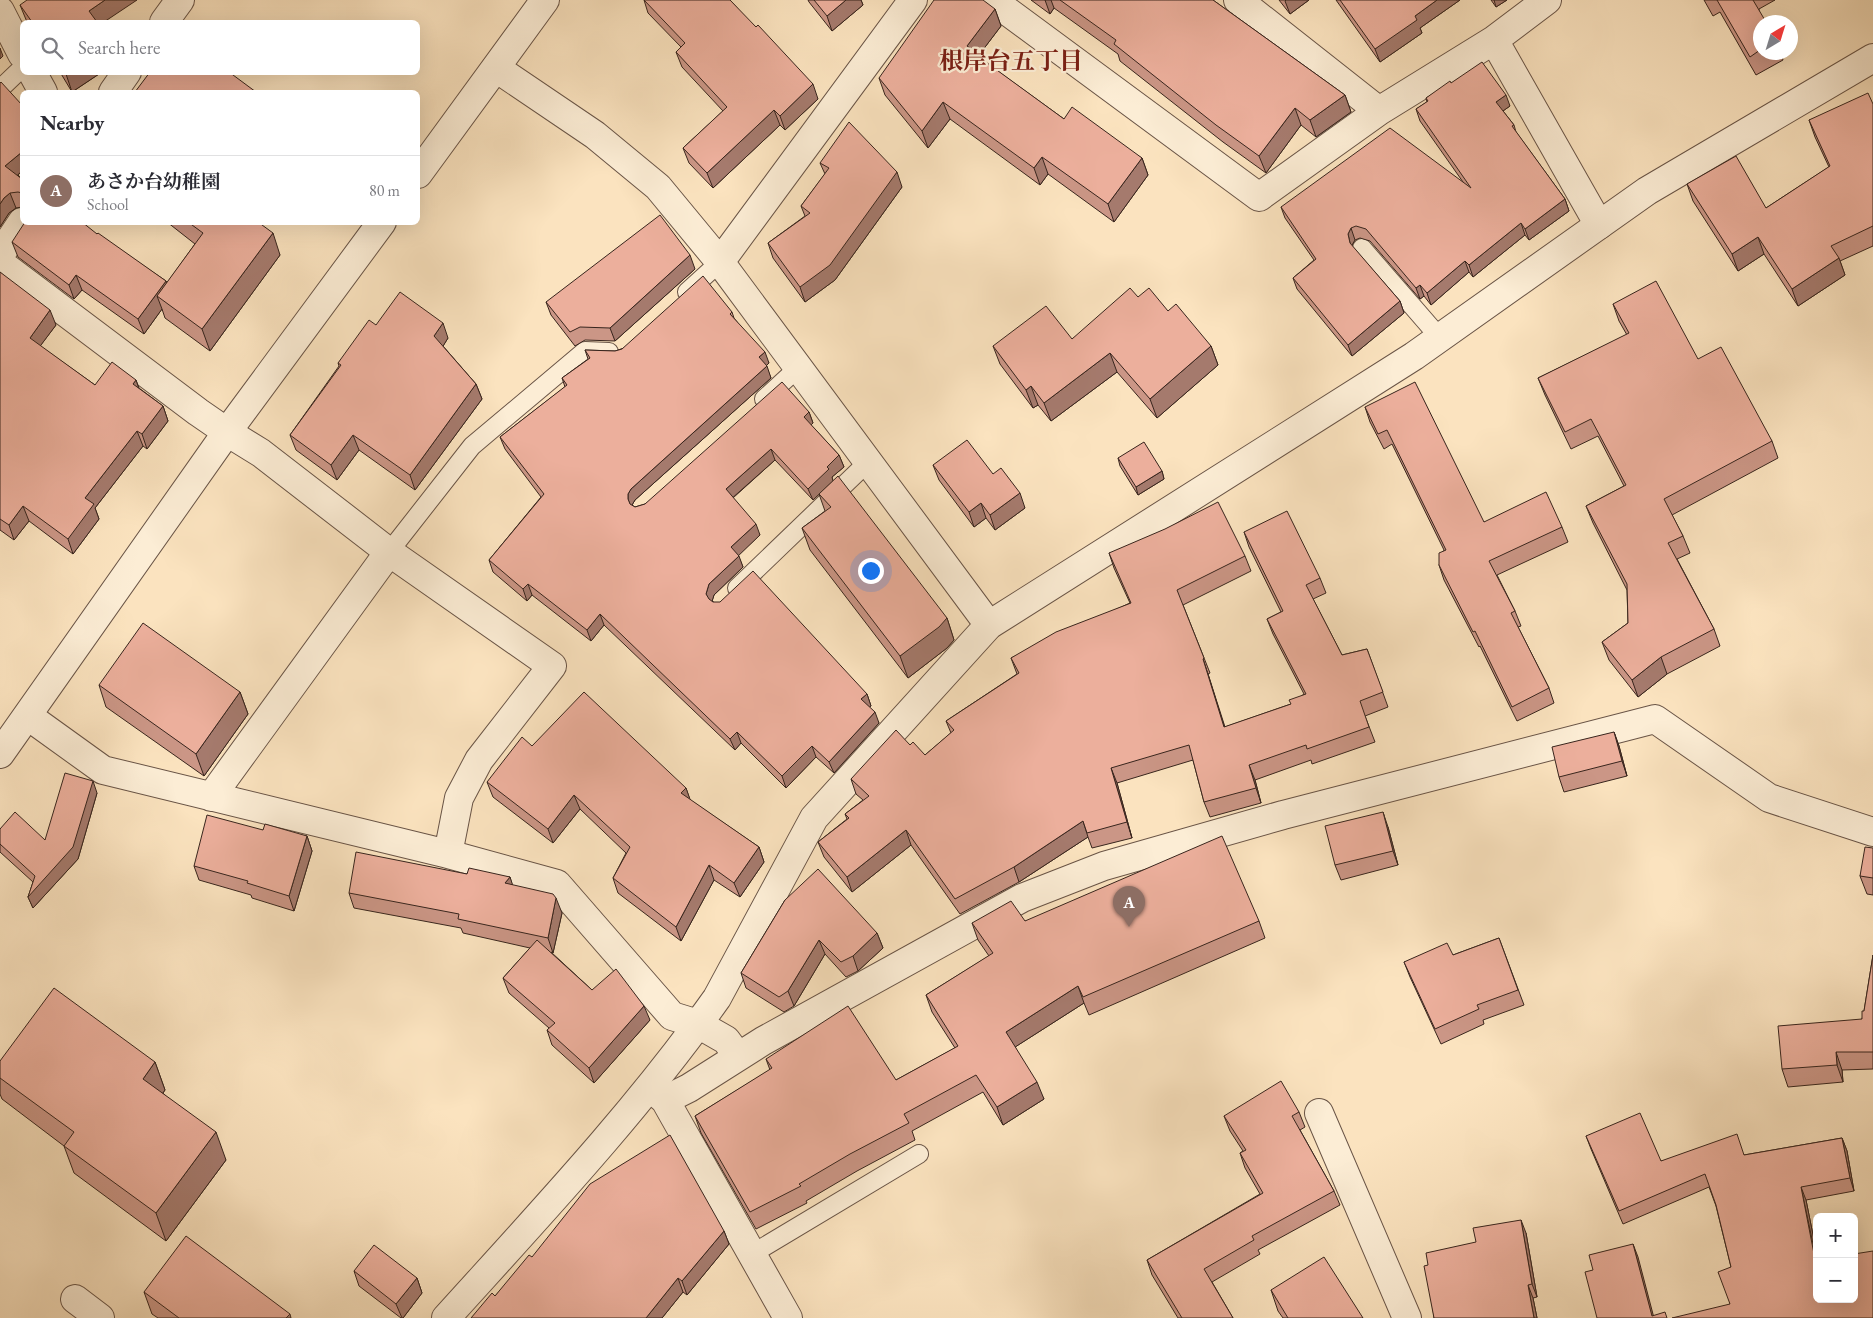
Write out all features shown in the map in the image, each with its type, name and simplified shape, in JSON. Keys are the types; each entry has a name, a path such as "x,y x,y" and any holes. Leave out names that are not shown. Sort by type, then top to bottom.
{"street":[{"path":"165,20 180,0"},
{"path":"420,171 545,0"},
{"path":"720,262 913,0"},
{"path":"992,0 1259,196 1380,111 1494,40 1547,0"},
{"path":"1238,0 1380,111"},
{"path":"0,11 20,50"},
{"path":"1494,40 1599,225"},
{"path":"446,1318 622,1122 657,1093 698,1024 717,998 814,818 989,625 1414,356 1647,191 1873,58"},
{"path":"496,68 596,135 658,187 720,262 989,625"},
{"path":"34,75 42,90"},
{"path":"114,90 125,75"},
{"path":"0,255 20,225"},
{"path":"0,754 227,432 380,225"},
{"path":"0,263 227,432 261,453 389,552 552,666 479,760 459,798 448,854"},
{"path":"211,797 389,552"},
{"path":"28,716 103,770 448,854 557,884 672,1016 698,1024 726,1040 738,1056"},
{"path":"657,1093 689,1088 763,1040 1022,898 1104,866 1283,815 1656,719 1769,798 1873,832"},
{"path":"657,1093 788,1318"},
{"path":"1319,1113 1407,1318"},
{"path":"75,1299 100,1318"}],"lane":[{"path":"0,89 20,70"},
{"path":"1362,248 1440,338"},
{"path":"677,301 720,262"},
{"path":"389,552 472,446 585,351 619,352 626,346"},
{"path":"749,412 799,367"},
{"path":"728,596 868,462"},
{"path":"752,1254 919,1154"}],"building":[{"path":"27,0 105,0 89,11 96,20 31,20 20,5"},
{"path":"644,0 730,0 756,27 758,25 813,84 780,116 774,110 707,173 683,148 727,107 676,52 685,43"},
{"path":"814,0 846,0 827,16"},
{"path":"934,0 983,0 995,9 967,46 980,55 979,57 1064,119 1072,107 1142,158 1108,204 1042,157 1034,168 943,102 922,131 879,78"},
{"path":"1060,0 1213,0 1345,95 1310,120 1295,108 1259,156 1216,125 1114,44 1116,40"},
{"path":"1340,0 1437,0 1415,16 1417,20 1375,49"},
{"path":"1717,0 1753,0 1762,15 1753,15 1753,55 1750,57"},
{"path":"1482,62 1506,95 1496,102 1565,199 1525,229 1521,223 1469,265 1465,261 1427,293 1420,285 1416,288 1366,229 1356,226 1351,228 1348,234 1350,243 1400,301 1348,345 1293,278 1316,259 1281,207 1390,128 1471,188 1416,109 1428,101 1426,98"},
{"path":"148,75 233,75 253,90 136,90"},
{"path":"0,83 20,103 20,154 5,166 20,177 20,192 10,193 0,204"},
{"path":"1868,93 1873,104 1873,226 1831,246 1839,258 1792,289 1758,237 1732,254 1687,184 1736,156 1766,208 1830,166 1809,120"},
{"path":"849,122 897,172 830,265 800,287 768,243 810,213 801,206 829,168 820,163"},
{"path":"660,215 690,255 610,328 580,327 570,332 546,302"},
{"path":"23,225 86,225 166,281 138,319 76,275 69,285 12,242"},
{"path":"192,225 262,225 273,233 202,329 157,296 203,233"},
{"path":"0,272 50,310 30,338 95,385 112,362 136,380 133,384 163,406 142,434 137,431 85,498 94,504 68,539 23,506 9,525 0,519"},
{"path":"703,276 732,312 730,314 765,352 759,357 767,366 631,489 628,499 630,504 635,507 645,504 782,382 809,412 804,417 839,455 827,467 829,469 808,489 771,449 726,489 756,524 731,547 739,556 709,584 706,594 713,602 720,602 753,571 867,694 861,699 875,712 829,762 812,746 782,776 737,732 730,739 600,614 587,630 528,584 523,589 489,560 544,494 500,437 567,385 562,378 590,358 585,350 615,351 622,349"},
{"path":"1656,281 1698,359 1721,347 1772,441 1664,499 1683,536 1668,543 1714,629 1661,657 1632,680 1602,642 1628,623 1627,584 1586,506 1626,485 1591,419 1565,432 1538,378 1629,333 1613,304"},
{"path":"1130,288 1138,297 1149,288 1168,311 1176,304 1211,346 1150,399 1110,353 1044,403 1031,386 1026,390 993,346 1046,306 1072,339"},
{"path":"400,292 443,323 434,336 476,384 410,475 353,435 331,465 290,435 341,365 338,363 369,320 376,325"},
{"path":"1415,382 1484,522 1546,492 1562,527 1489,561 1515,611 1511,613 1549,688 1512,707 1475,631 1473,632 1439,565 1439,553 1446,550 1387,430 1378,434 1365,407"},
{"path":"967,440 993,474 1001,468 1020,493 990,515 981,503 969,512 933,465"},
{"path":"1144,442 1162,471 1136,487 1118,458"},
{"path":"838,476 947,618 939,627 900,656 802,528 831,507 819,494"},
{"path":"1218,502 1245,556 1177,590 1204,658 1224,727 1291,704 1289,700 1306,694 1267,619 1283,611 1244,532 1287,511 1320,578 1306,585 1342,655 1367,649 1383,692 1360,701 1369,727 1307,749 1306,745 1249,765 1256,788 1204,802 1189,745 1111,768 1127,822 1087,833 1083,821 1014,867 955,899 906,830 847,877 818,842 849,818 845,814 869,796 851,779 896,730 910,745 913,742 925,755 954,730 946,721 1019,673 1011,658 1056,632 1131,603 1109,553 1165,529"},
{"path":"143,623 240,692 196,754 99,685"},
{"path":"584,692 686,788 681,793 759,847 734,883 709,865 676,927 613,878 630,847 574,795 548,829 487,782 522,737 532,746"},
{"path":"1614,732 1622,761 1559,777 1552,747"},
{"path":"65,773 93,781 73,847 28,897 35,876 0,844 0,829 15,812 45,840"},
{"path":"1383,812 1393,851 1335,865 1325,826"},
{"path":"207,815 263,830 265,824 307,836 289,896 247,883 248,881 194,866"},
{"path":"1222,836 1259,921 1083,997 1078,986 1006,1032 1037,1082 997,1107 976,1075 904,1114 909,1123 850,1154 799,1184 801,1186 750,1212 695,1116 772,1068 766,1059 848,1006 896,1080 958,1046 926,995 993,953 972,923 1011,901 1025,921"},
{"path":"1865,847 1873,848 1873,878 1860,876"},
{"path":"356,852 467,874 469,868 510,877 505,883 553,894 556,898 548,938 458,919 459,914 349,893"},
{"path":"818,869 877,933 853,956 841,962 819,940 788,991 779,997 741,973 785,900"},
{"path":"1499,938 1518,990 1477,1005 1479,1009 1435,1029 1404,962 1447,943 1453,955"},
{"path":"537,940 592,990 616,969 644,1006 589,1068 547,1030 555,1023 503,978"},
{"path":"1873,955 1873,1052 1836,1052 1837,1065 1782,1069 1778,1026 1862,1019"},
{"path":"54,988 155,1062 143,1079 216,1132 156,1213 64,1146 74,1132 0,1078 0,1061"},
{"path":"1281,1081 1299,1112 1292,1116 1334,1191 1252,1236 1254,1240 1204,1269 1233,1318 1182,1318 1147,1260 1263,1193 1240,1153 1246,1150 1224,1116"},
{"path":"1640,1113 1661,1161 1737,1134 1744,1155 1842,1138 1850,1178 1801,1187 1813,1249 1813,1303 1858,1303 1858,1253 1873,1251 1873,1318 1672,1318 1730,1304 1718,1272 1731,1267 1716,1205 1705,1174 1619,1211 1586,1136"},
{"path":"670,1135 724,1231 682,1281 678,1278 646,1318 471,1318 492,1293 495,1296 529,1255 532,1257 590,1184"},
{"path":"1521,1220 1532,1284 1528,1285 1534,1318 1434,1318 1424,1266 1428,1265 1426,1253 1476,1242 1473,1228"},
{"path":"186,1236 290,1314 286,1318 179,1318 144,1292"},
{"path":"1633,1244 1652,1316 1665,1312 1667,1318 1597,1318 1585,1272 1593,1270 1589,1255"},
{"path":"374,1245 417,1278 396,1304 354,1271"},
{"path":"1324,1257 1363,1318 1288,1318 1271,1290"}],"place":[{"name":"あさか台幼稚園","path":"1129,927"}],"district":[{"name":"根岸台五丁目","path":"1011,61"}]}
